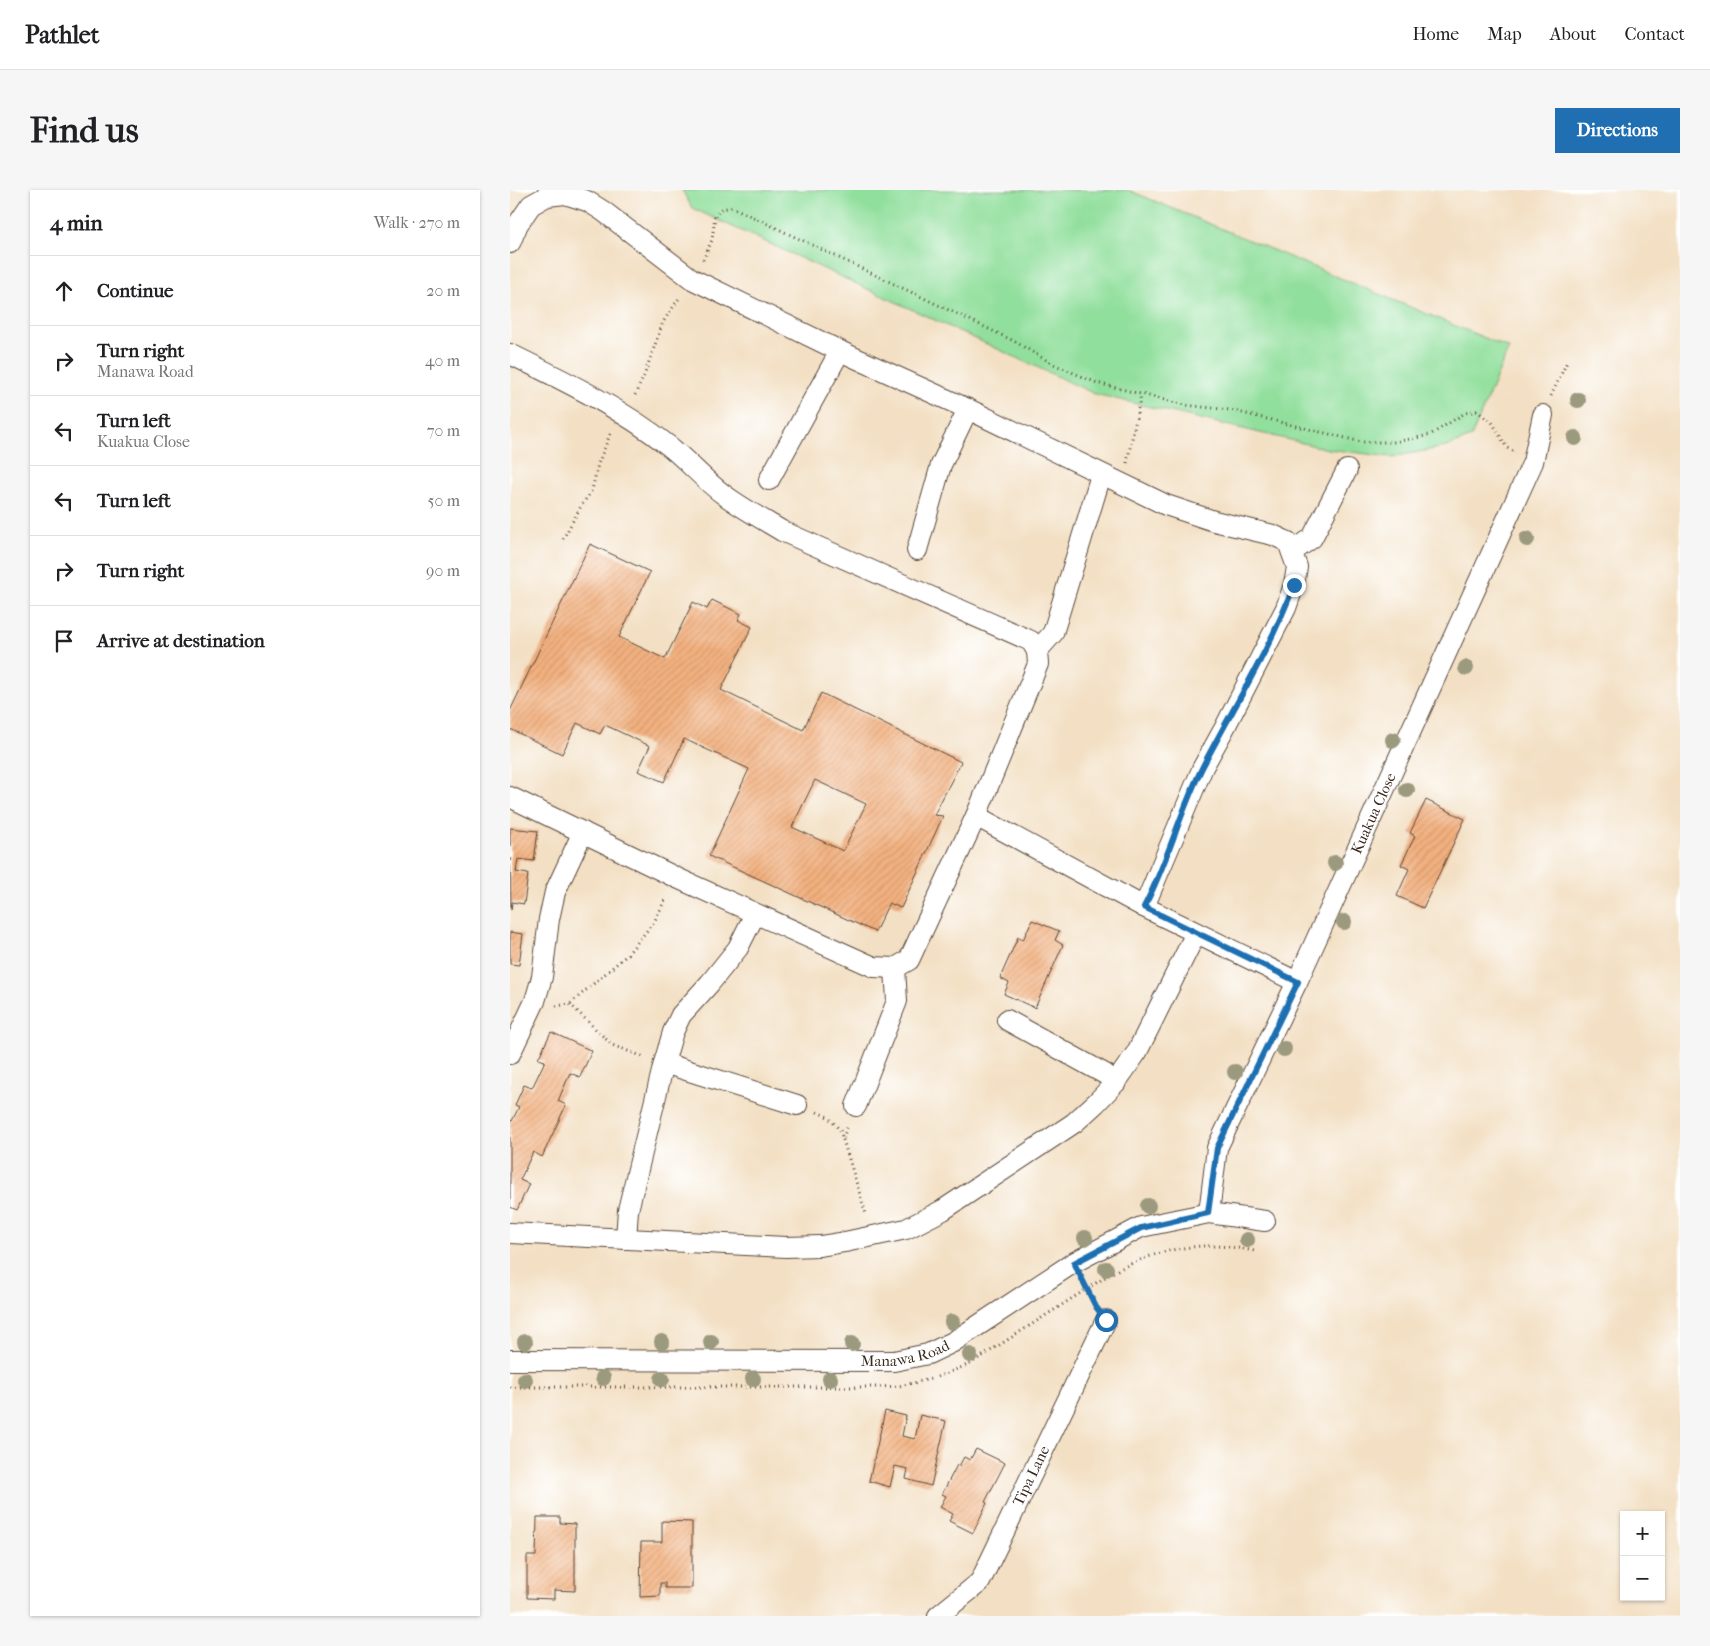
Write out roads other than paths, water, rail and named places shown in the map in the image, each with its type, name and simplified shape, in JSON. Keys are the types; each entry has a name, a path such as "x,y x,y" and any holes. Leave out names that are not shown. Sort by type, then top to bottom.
{"street":[{"path":"510,243 518,224 532,205 547,196 565,194 586,201 603,211 692,279 840,351 968,409 1166,505 1214,521 1273,535 1288,542 1297,567 1294,585 1286,608 1203,767 1144,907"},
{"path":"769,480 840,351"},
{"path":"510,354 574,385 623,414 668,446 722,493 761,519 790,534 1031,641 1037,651 1038,664 976,816 909,960 895,968 874,967 677,878 510,797"},
{"path":"917,550 941,465 968,409"},
{"name":"Kuakua Close","path":"1208,1213 1217,1148 1298,982 1533,462 1543,415"},
{"path":"1292,552 1312,538 1347,470"},
{"path":"1037,651 1053,633 1101,475"},
{"path":"976,816 1144,907 1298,982"},
{"path":"510,1054 535,1001 542,977 549,919 555,892 583,832"},
{"path":"626,1239 628,1210 673,1032 681,1015 710,984 738,948 756,914"},
{"path":"510,1234 786,1247 820,1246 906,1229 943,1210 1074,1123 1096,1103 1116,1082 1137,1052 1196,933"},
{"path":"856,1106 897,1001 895,968"},
{"path":"1007,1020 1105,1074 1116,1082"},
{"path":"664,1063 797,1105"},
{"name":"Manawa Road","path":"510,1360 894,1361 928,1354 953,1342 1074,1263 1141,1228 1208,1213 1265,1221"},
{"name":"Tipa Lane","path":"938,1616 980,1582 1106,1320"}]}
